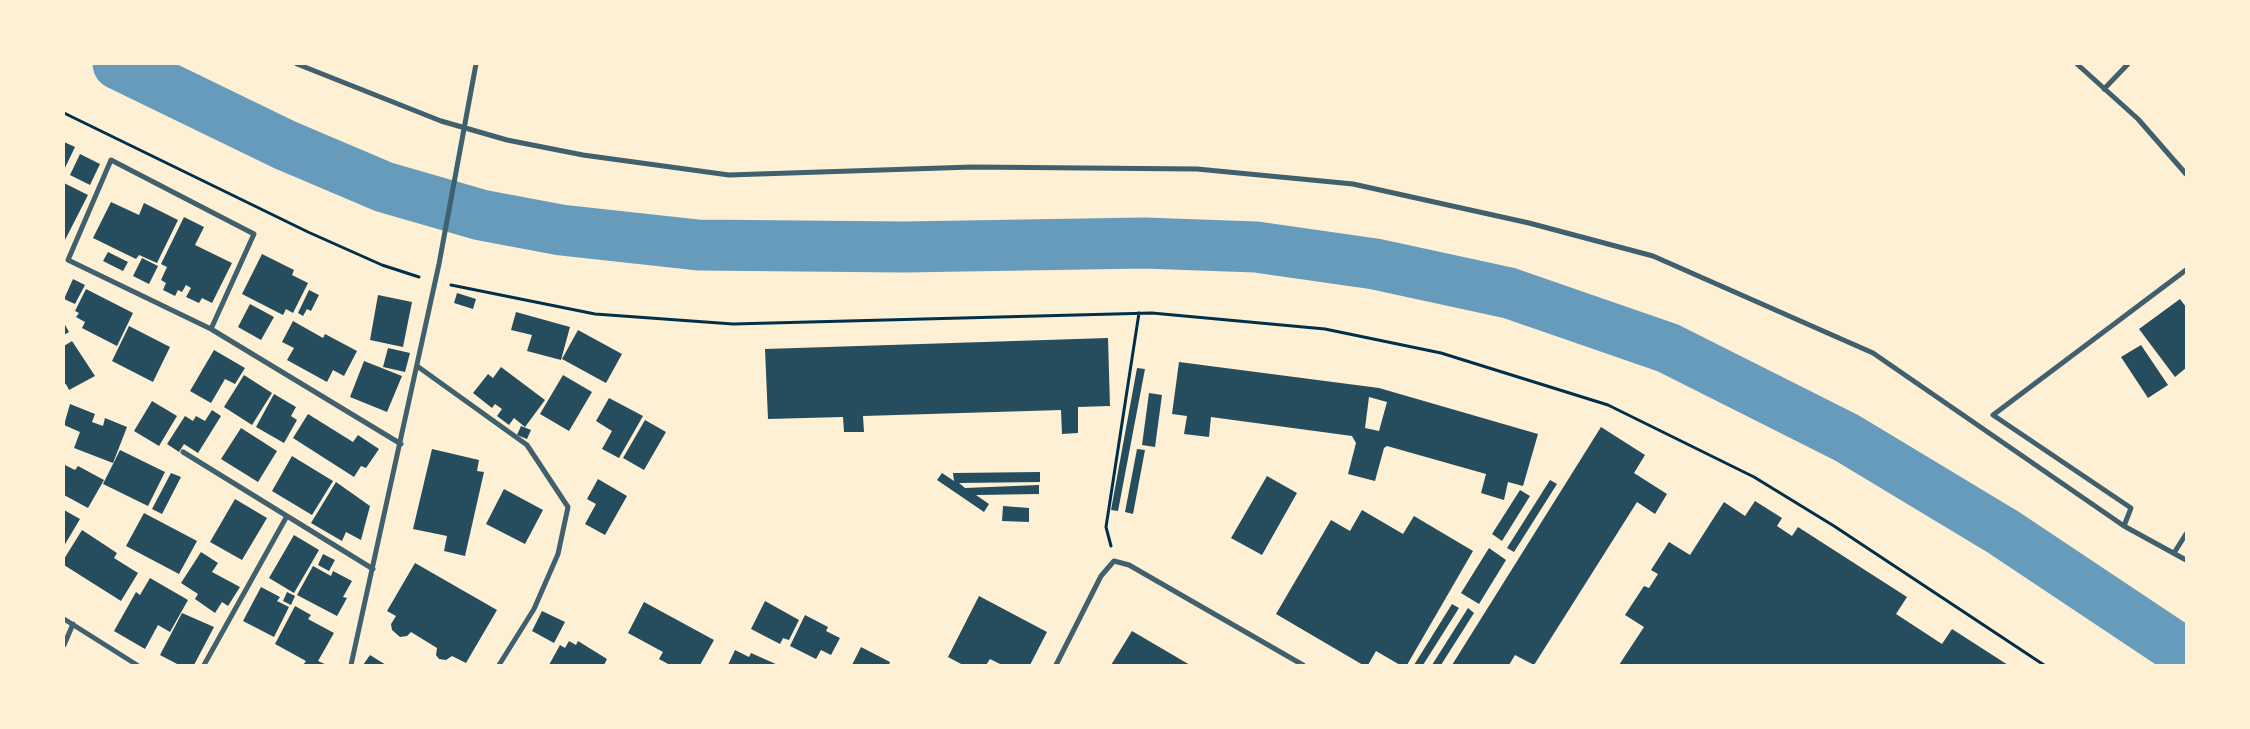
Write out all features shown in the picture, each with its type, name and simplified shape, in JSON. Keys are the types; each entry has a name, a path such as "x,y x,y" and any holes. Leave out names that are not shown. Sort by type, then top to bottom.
{"street":[{"path":"297,64 425,114 507,140 583,155 729,175 972,167 1196,169 1353,184 1529,223 1653,256 1873,353 2124,526 2186,560"},
{"path":"351,665 439,264 476,64"},
{"path":"2077,64 2138,119 2186,174"},
{"path":"2104,88 2128,64"},
{"path":"212,329 254,234 111,160 68,260 212,329 401,444"},
{"path":"2124,526 2131,508 1993,415 2186,270"},
{"path":"417,366 527,445 568,507 558,554 534,609 499,665"},
{"path":"183,452 373,569"},
{"path":"204,665 287,516"},
{"path":"2174,553 2186,534"},
{"path":"1056,665 1101,576 1114,561 1129,565 1303,665"},
{"path":"64,619 137,665"},
{"path":"64,645 73,624"}],"path":[{"path":"64,113 308,232 382,265 434,282 594,314 733,324 1139,313 1325,329 1441,353 1608,405 1754,477 1834,526 2044,665"},
{"path":"1114,561 1106,527 1139,313"}],"building":[{"path":"64,142 75,147 64,170"},
{"path":"80,154 100,164 90,185 70,175"},
{"path":"64,183 88,195 65,240 64,240"},
{"path":"111,202 139,215 144,203 178,220 157,263 139,255 136,259 93,238"},
{"path":"184,217 204,227 195,245 232,263 212,303 202,298 199,303 186,297 191,288 186,285 182,292 178,290 175,296 163,290 166,283 161,280 167,267 161,264"},
{"path":"108,252 128,262 123,271 103,261"},
{"path":"262,254 294,270 292,275 308,283 293,313 286,309 283,315 242,294"},
{"path":"142,258 158,266 149,284 133,276"},
{"path":"73,279 85,285 75,304 64,299"},
{"path":"86,289 133,313 117,346 82,328 85,322 76,317 79,313 75,311"},
{"path":"309,290 319,295 311,311 307,309 303,316 298,313"},
{"path":"457,293 476,299 473,309 454,303"},
{"path":"378,295 412,302 403,347 370,340"},
{"path":"2180,299 2186,307 2186,368 2175,377 2139,329"},
{"path":"250,304 274,317 261,340 238,327"},
{"path":"516,312 570,327 561,360 527,351 532,335 511,330"},
{"path":"293,321 323,338 325,334 357,351 344,376 333,370 327,382 287,360 294,348 282,342"},
{"path":"64,323 69,332 64,335"},
{"path":"129,326 170,347 153,382 112,361"},
{"path":"578,330 622,354 606,383 562,359"},
{"path":"1108,338 1110,406 1078,407 1078,433 1062,434 1061,410 863,416 864,432 844,432 843,417 768,419 765,349"},
{"path":"72,341 95,376 69,390 66,384 64,385 64,346"},
{"path":"2141,345 2168,385 2148,398 2121,357"},
{"path":"388,348 410,353 405,372 383,367"},
{"path":"214,350 245,368 235,384 225,379 211,403 190,391"},
{"path":"364,361 402,376 387,412 350,397"},
{"path":"1179,362 1379,388 1538,434 1523,486 1508,482 1504,500 1481,493 1486,474 1387,446 1384,448 1375,481 1348,474 1356,443 1352,436 1211,417 1209,437 1184,434 1187,416 1172,414","holes":["1369,397 1387,402 1379,431 1365,428"]},
{"path":"501,367 545,400 525,427 514,418 509,425 497,416 502,409 495,404 492,408 473,393 488,374 493,378"},
{"path":"1137,368 1145,369 1118,511 1111,510"},
{"path":"244,375 272,393 252,425 224,407"},
{"path":"563,375 592,392 569,431 540,414"},
{"path":"1149,393 1162,395 1155,447 1142,445"},
{"path":"274,394 296,407 291,416 297,420 284,443 256,427"},
{"path":"609,398 643,416 619,458 602,449 612,431 596,421"},
{"path":"152,401 177,416 159,446 134,431"},
{"path":"70,404 95,414 92,422 103,426 105,418 127,427 113,463 74,448 80,432 64,425"},
{"path":"212,410 221,416 198,453 184,444 179,452 167,444 185,416 193,421 196,416 205,421"},
{"path":"308,414 353,442 358,435 379,449 366,468 361,466 354,477 293,438"},
{"path":"645,420 666,432 644,470 623,458"},
{"path":"521,426 531,430 527,439 517,435"},
{"path":"1601,427 1645,455 1634,473 1667,494 1655,514 1637,502 1534,665 1515,655 1509,665 1452,665"},
{"path":"241,428 277,451 258,482 221,459"},
{"path":"432,449 479,460 477,471 484,472 465,556 444,551 447,536 413,529"},
{"path":"1137,449 1145,450 1133,514 1125,512"},
{"path":"120,450 165,472 148,506 103,484"},
{"path":"292,456 333,481 312,515 272,491"},
{"path":"65,465 75,470 78,466 104,480 88,508 64,495"},
{"path":"1040,472 1040,482 959,483 965,488 1039,485 1039,494 976,495 989,504 984,512 937,480 942,473 954,481 953,473"},
{"path":"171,473 181,477 162,514 152,509"},
{"path":"1267,476 1297,493 1262,555 1231,538"},
{"path":"598,479 627,496 605,535 585,524 596,504 587,499"},
{"path":"1550,480 1557,484 1514,552 1507,548"},
{"path":"336,482 370,506 361,540 346,532 342,541 311,523"},
{"path":"504,489 543,510 525,544 486,524"},
{"path":"1520,490 1530,496 1502,541 1492,534"},
{"path":"235,499 267,518 242,560 210,542"},
{"path":"1755,501 1782,518 1777,526 1792,536 1798,527 1907,597 1896,614 1942,644 1952,629 2008,665 1619,665 1644,627 1625,615 1644,586 1649,588 1658,574 1651,570 1669,542 1690,555 1724,502 1745,516"},
{"path":"1003,506 1029,508 1029,522 1002,521"},
{"path":"64,510 80,519 64,546"},
{"path":"1362,510 1403,534 1414,516 1473,551 1407,665 1400,665 1376,651 1368,665 1363,665 1276,614 1331,520 1350,531"},
{"path":"144,513 197,541 179,574 126,546"},
{"path":"82,530 117,553 114,558 138,573 121,601 64,565 64,559"},
{"path":"294,535 319,550 294,593 269,578"},
{"path":"1489,548 1506,560 1479,604 1461,593"},
{"path":"201,552 218,563 212,572 240,587 228,606 222,602 215,613 195,599 198,594 181,583"},
{"path":"323,554 335,560 329,571 318,565"},
{"path":"415,563 497,610 466,663 452,656 446,660 439,659 436,655 437,648 411,632 407,636 400,637 392,630 391,624 396,616 387,611"},
{"path":"313,566 331,576 333,571 352,581 343,597 347,598 337,616 297,595"},
{"path":"150,578 188,600 170,632 158,625 145,649 114,631 136,592 140,595"},
{"path":"261,587 280,597 277,601 289,607 274,637 243,621"},
{"path":"287,592 295,596 291,605 283,601"},
{"path":"979,596 1047,632 1030,665 1002,665 990,659 986,665 963,665 948,657"},
{"path":"765,601 799,620 789,640 783,638 780,644 751,629"},
{"path":"644,602 714,640 700,665 670,665 659,659 663,652 628,633"},
{"path":"1452,604 1459,608 1423,665 1414,665"},
{"path":"295,606 311,615 308,619 334,633 318,661 327,665 303,665 306,661 275,644"},
{"path":"1468,608 1474,613 1441,665 1432,665"},
{"path":"542,611 565,622 554,643 532,631"},
{"path":"182,613 214,627 194,665 179,665 160,655"},
{"path":"805,615 828,627 826,631 840,638 831,655 821,650 816,659 790,646"},
{"path":"1132,631 1190,665 1111,665"},
{"path":"569,641 576,645 578,641 607,659 604,665 549,665 560,645 565,648"},
{"path":"861,647 890,662 889,665 852,665"},
{"path":"735,650 749,657 751,653 778,665 728,665"},
{"path":"370,655 386,665 363,665"}],"waterway":[{"path":"118,64 285,145 384,187 481,215 561,230 698,245 904,247 1144,243 1256,247 1375,264 1509,293 1668,348 1847,438 2003,532 2186,654"}]}
